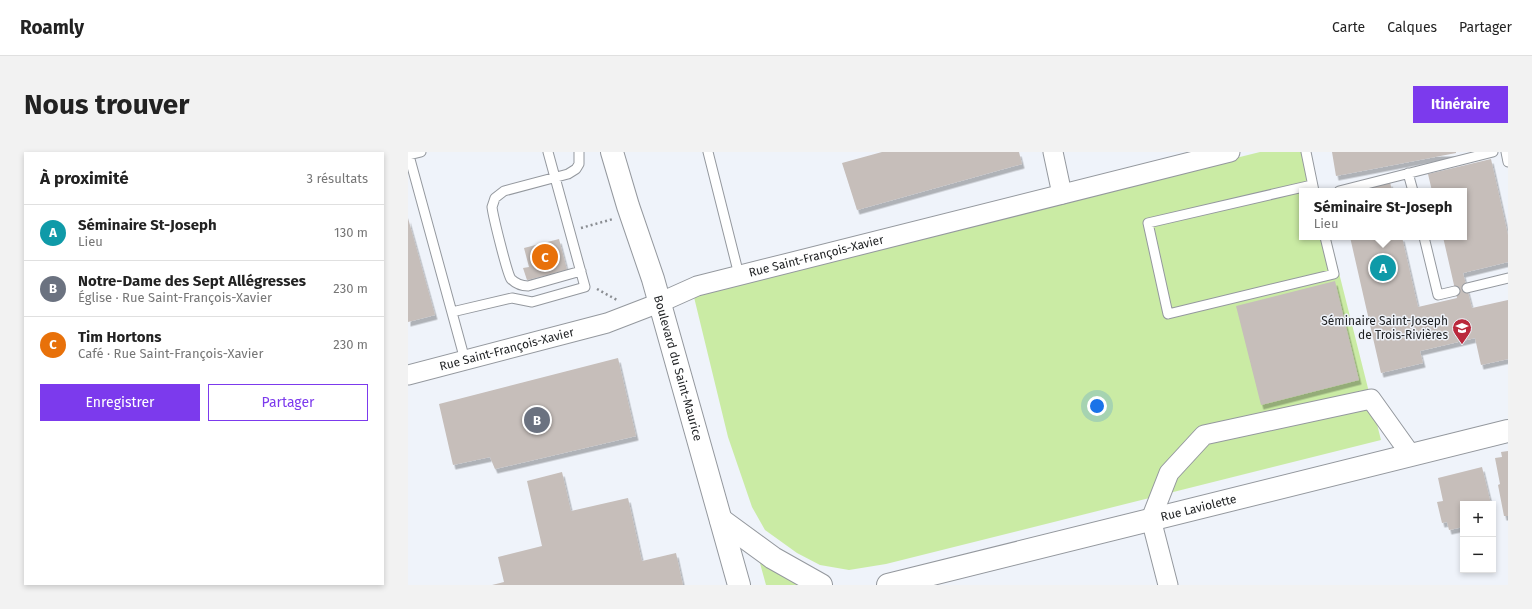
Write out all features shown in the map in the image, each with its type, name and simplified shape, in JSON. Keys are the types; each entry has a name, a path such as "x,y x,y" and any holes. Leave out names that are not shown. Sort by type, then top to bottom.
{"main road":[{"name":"Boulevard du Saint-Maurice","path":"612,152 653,279 738,585"},
{"name":"Rue Laviolette","path":"888,585 1508,431"},
{"path":"721,520 773,558 821,585"}],"street":[{"path":"1053,152 1062,194"},
{"name":"Rue Saint-François-Xavier","path":"408,375 607,323 659,303 697,286 1230,152"},
{"path":"1168,585 1151,519 1169,473 1204,435 1371,399 1411,455"}],"lane":[{"path":"421,152 409,154 465,360"},
{"path":"452,312 512,298 532,302 585,287 548,152"},
{"path":"579,152 580,161 576,169 568,174 504,191 495,198 492,210 508,273 515,282 525,286 581,271"},
{"path":"708,152 739,275"},
{"path":"1306,152 1313,188"},
{"path":"1351,188 1493,152"},
{"path":"1506,152 1508,162"},
{"path":"1408,174 1412,188"},
{"path":"1299,191 1148,223 1168,314 1334,274 1326,240"},
{"path":"1425,240 1438,295 1455,291"},
{"path":"1467,288 1508,278"}],"path":[{"path":"570,231 631,214"}],"green space":[{"path":"1260,152 1308,152 1317,188 1299,188 1299,240 1331,240 1381,440 886,564 849,570 820,565 797,553 765,530 752,507 728,437 693,293"},
{"path":"758,556 798,583 799,585 766,585"}],"building":[{"path":"882,152 1019,152 1022,164 857,210 842,163"},
{"path":"1332,152 1456,152 1456,153 1336,176"},
{"path":"1491,159 1508,235 1508,262 1463,273 1472,308 1508,300 1508,359 1481,365 1475,338 1420,351 1423,363 1381,373 1351,240 1403,240 1418,307 1457,298 1444,240 1467,240 1467,188 1431,188 1428,174"},
{"path":"1390,182 1391,188 1366,188"},
{"path":"408,218 435,315 408,322"},
{"path":"559,239 567,270 527,280 523,268 529,267 524,248"},
{"path":"1335,281 1359,380 1261,405 1236,306"},
{"path":"618,358 636,436 495,469 490,457 453,465 439,404"},
{"path":"1508,451 1508,516 1504,516 1495,458 1502,457 1501,452"},
{"path":"1482,467 1490,501 1460,501 1460,528 1449,530 1447,522 1442,523 1437,502 1443,501 1438,478"},
{"path":"562,472 571,511 628,498 642,561 676,553 683,585 492,585 504,582 498,557 542,546 527,481"}],"place":[{"name":"Tim Hortons","path":"545,257"},
{"name":"Séminaire St-Joseph","path":"1383,268"},
{"name":"Séminaire Saint-Joseph de Trois‑Rivières","path":"1462,345"},
{"name":"Notre-Dame des Sept Allégresses","path":"537,420"}]}
